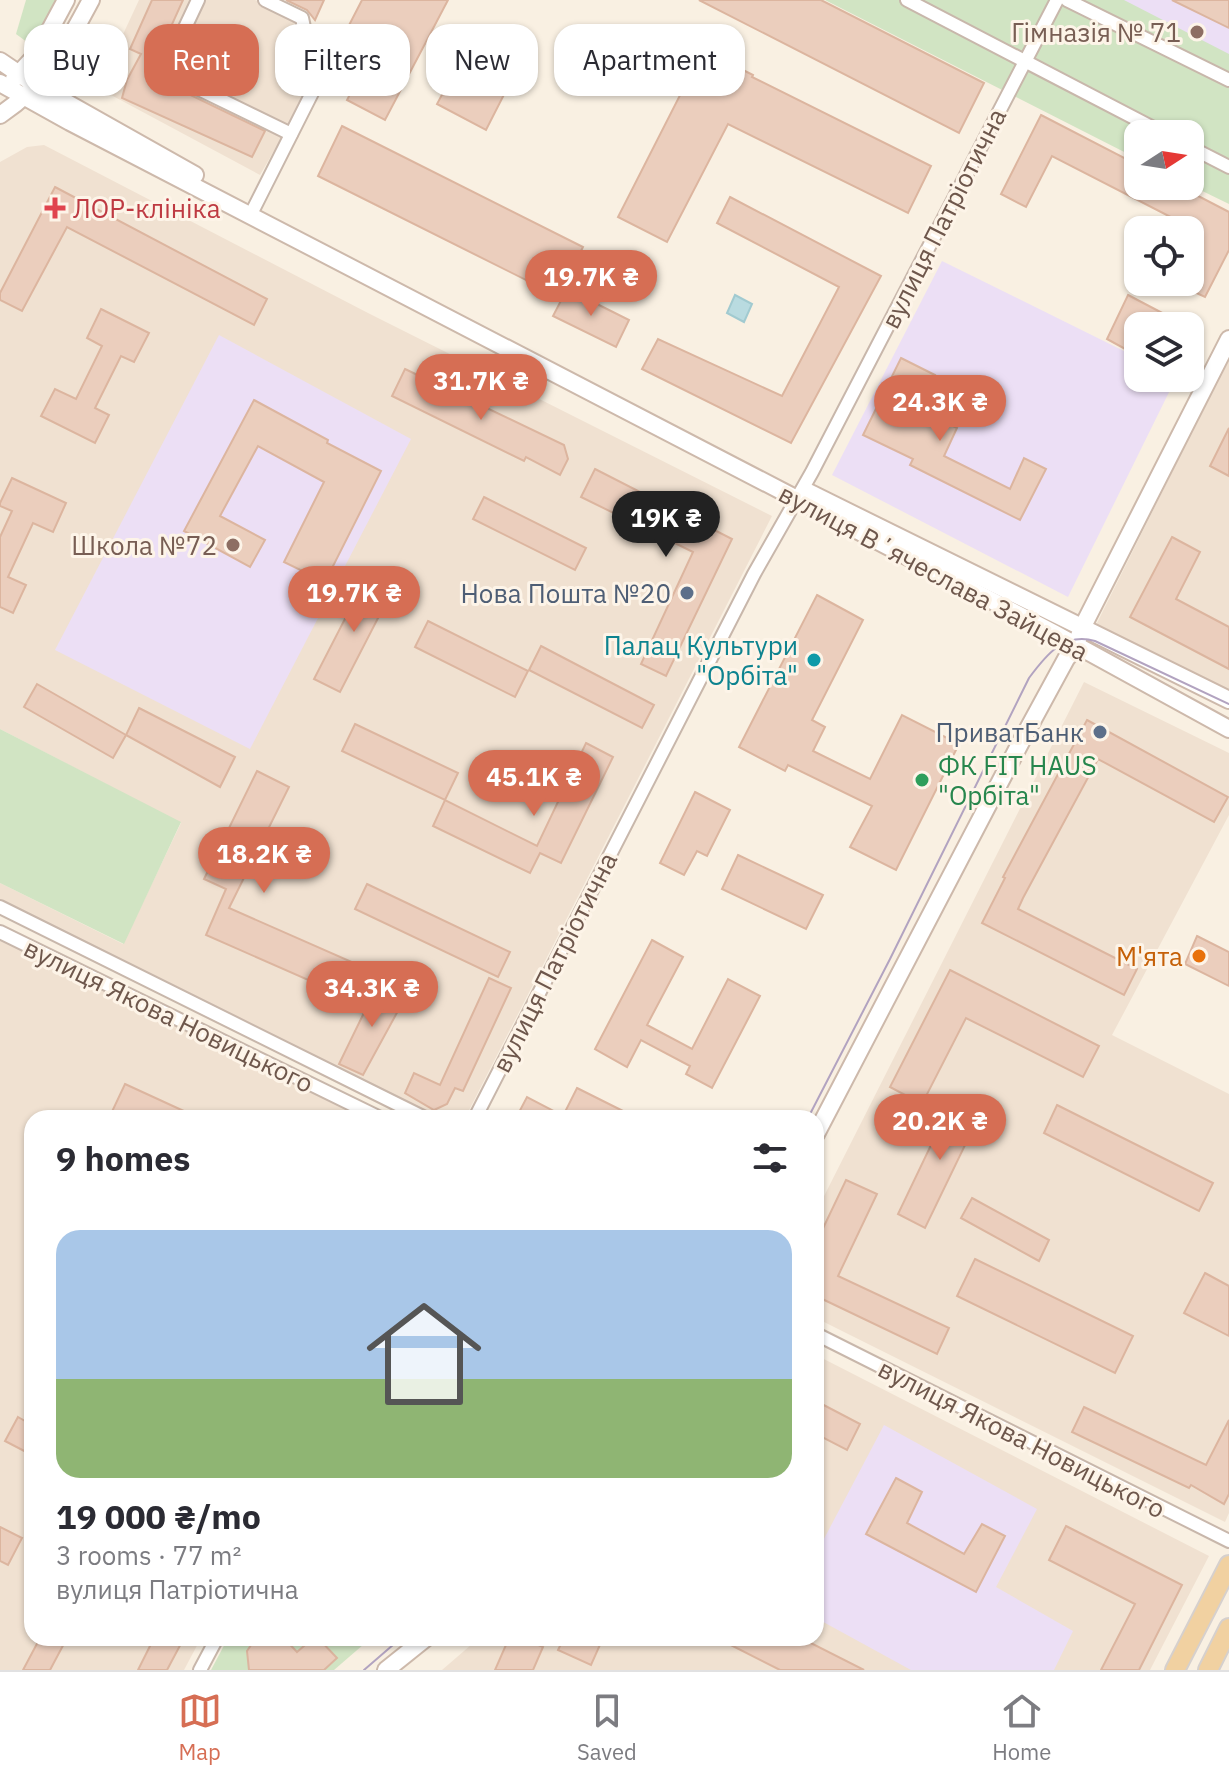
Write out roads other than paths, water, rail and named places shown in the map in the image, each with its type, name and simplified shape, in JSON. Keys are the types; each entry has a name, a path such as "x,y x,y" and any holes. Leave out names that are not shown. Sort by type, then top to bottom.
{"main road":[{"path":"2,86 21,73 37,54 66,0"},
{"path":"78,24 91,0"},
{"name":"вулиця Вʼячеслава Зайцева","path":"0,61 21,73 24,78"},
{"name":"вулиця Вʼячеслава Зайцева","path":"2,86 24,90"},
{"path":"0,115 26,96"},
{"name":"вулиця Вʼячеслава Зайцева","path":"40,96 800,494 1229,729"},
{"name":"вулиця Вʼячеслава Зайцева","path":"40,96 800,494 1229,700"},
{"path":"824,1119 1023,738 1075,647 1229,339"},
{"path":"1175,1670 1229,1565"},
{"path":"1208,1670 1229,1628"},
{"path":"386,1670 416,1646"}],"street":[{"path":"198,0 164,72 291,134"},
{"path":"254,208 316,85 302,18 265,0"},
{"path":"907,0 1138,120"},
{"name":"вулиця Патріотична","path":"479,1110 747,587 800,494 1057,0"},
{"path":"1067,0 1229,80"},
{"path":"1204,154 1229,167"},
{"name":"вулиця Якова Новицького","path":"0,907 409,1110"},
{"name":"вулиця Якова Новицького","path":"0,932 364,1110"},
{"name":"вулиця Якова Новицького","path":"824,1338 1229,1541"},
{"path":"200,1670 213,1646"}],"water":[{"path":"735,295 752,304 744,322 727,313"}],"tram line":[{"path":"812,1110 1029,678 1049,654 1074,640 1095,641 1229,704"},
{"path":"364,1670 392,1646"}],"place":[{"name":"Гімназія № 71","path":"1197,32"},
{"name":"ЛОР-клініка","path":"55,208"},
{"name":"Школа №72","path":"233,545"},
{"name":"Нова Пошта №20","path":"687,593"},
{"name":"Палац Культури \"Орбіта\"","path":"814,660"},
{"name":"ПриватБанк","path":"1100,732"},
{"name":"ФК FIT HAUS \"Орбіта\"","path":"922,780"},
{"name":"М'ята","path":"1199,956"}]}
